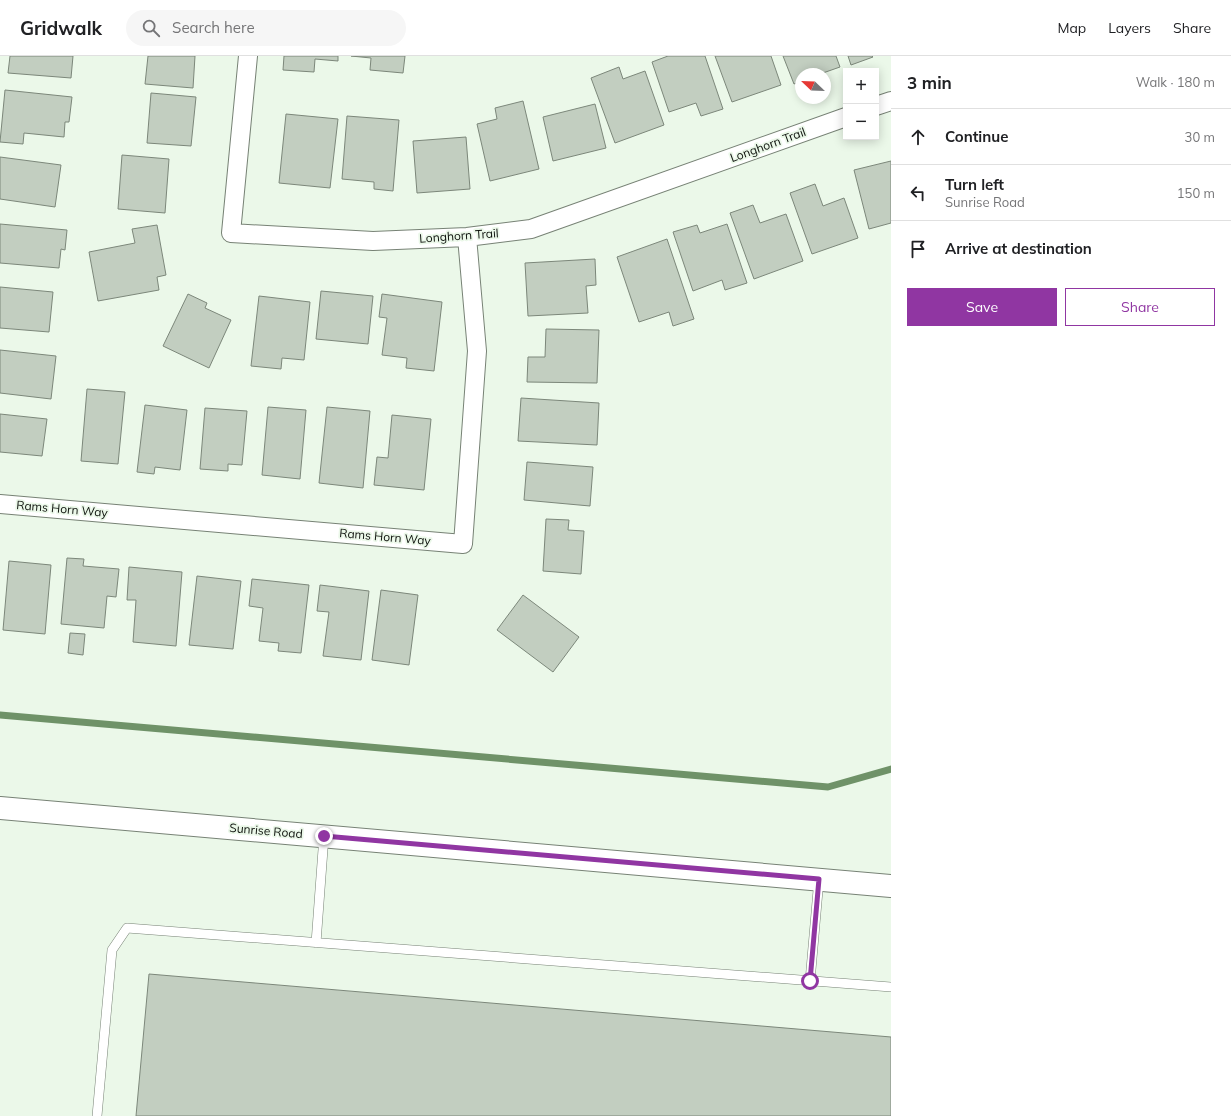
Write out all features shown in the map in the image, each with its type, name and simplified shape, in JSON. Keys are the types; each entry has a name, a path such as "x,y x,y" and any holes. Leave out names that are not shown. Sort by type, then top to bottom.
{"main road":[{"name":"Sunrise Road","path":"0,808 891,886"}],"street":[{"name":"Longhorn Trail","path":"248,56 231,233 373,241 467,237 531,229 843,118"},
{"path":"879,105 891,101"},
{"name":"Rams Horn Way","path":"0,504 463,544 477,351 467,237"}],"lane":[{"path":"316,943 324,836"},
{"path":"810,981 819,879"},
{"path":"97,1116 112,950 127,928 891,987"}],"building":[{"path":"10,56 73,56 71,78 8,73"},
{"path":"148,56 195,56 193,88 145,84"},
{"path":"284,56 338,56 338,61 315,59 314,72 283,70"},
{"path":"351,56 405,56 403,73 370,70 371,58"},
{"path":"668,56 705,56 723,109 701,116 696,103 669,112 652,62"},
{"path":"715,56 771,56 781,85 732,102"},
{"path":"783,56 836,56 840,67 831,70 831,68 795,68 794,84"},
{"path":"848,56 872,56 873,57 851,65"},
{"path":"619,67 623,79 645,71 664,125 615,143 591,78"},
{"path":"5,90 72,97 69,122 65,122 64,137 24,133 23,144 0,142"},
{"path":"151,93 196,97 191,146 147,143"},
{"path":"523,101 539,169 490,181 477,124 497,119 495,108"},
{"path":"595,104 606,148 553,161 543,117"},
{"path":"286,114 338,119 330,188 279,183"},
{"path":"347,116 399,120 393,191 374,189 374,182 342,179"},
{"path":"466,137 470,189 417,193 413,141"},
{"path":"122,155 169,159 165,213 118,209"},
{"path":"0,157 61,165 55,207 0,199"},
{"path":"891,161 891,223 869,229 854,170"},
{"path":"815,184 823,206 844,198 858,238 812,254 790,193"},
{"path":"753,205 760,223 786,214 803,261 754,279 730,213"},
{"path":"0,224 67,230 65,250 61,249 59,268 0,263"},
{"path":"727,224 747,283 725,290 722,280 693,291 673,232 697,225 700,233"},
{"path":"157,225 166,275 157,277 159,290 98,301 89,252 135,243 132,229"},
{"path":"667,239 694,319 673,326 669,312 639,322 617,257"},
{"path":"595,259 596,285 586,286 588,313 528,316 525,263"},
{"path":"0,287 53,292 49,332 0,328"},
{"path":"321,291 373,296 368,344 316,339"},
{"path":"188,294 207,303 205,308 231,320 209,368 163,346"},
{"path":"382,294 442,302 434,371 406,368 407,358 382,355 387,318 379,317"},
{"path":"259,296 310,302 304,360 282,358 281,369 251,366"},
{"path":"546,329 599,330 597,383 527,382 528,357 545,357"},
{"path":"0,350 56,356 51,399 0,393"},
{"path":"87,389 125,392 118,464 81,461"},
{"path":"521,398 599,403 597,445 518,441"},
{"path":"145,405 187,410 180,470 155,467 154,474 137,472"},
{"path":"268,407 306,410 300,479 262,475"},
{"path":"327,407 370,411 363,488 319,483"},
{"path":"205,408 247,411 242,465 228,464 228,471 200,469"},
{"path":"0,414 47,419 42,456 0,452"},
{"path":"392,415 431,419 424,490 374,485 377,457 388,458"},
{"path":"527,462 593,467 590,506 524,500"},
{"path":"546,519 569,520 568,530 584,531 581,574 543,571"},
{"path":"67,558 84,559 83,566 119,569 116,597 107,596 104,628 61,624"},
{"path":"9,561 51,565 45,634 3,630"},
{"path":"129,567 182,572 176,646 133,642 136,600 127,600"},
{"path":"197,576 241,581 233,649 189,645"},
{"path":"252,579 309,585 301,653 278,651 279,643 259,641 263,608 249,606"},
{"path":"320,585 369,591 361,660 323,656 329,612 317,611"},
{"path":"381,590 418,595 409,665 372,660"},
{"path":"523,595 579,637 553,672 497,630"},
{"path":"70,633 85,634 83,655 68,653"},
{"path":"149,974 891,1037 891,1116 136,1116"}],"waterway":[{"path":"0,715 828,787 891,769"}],"route":[{"path":"324,836 819,879 810,981"}]}
